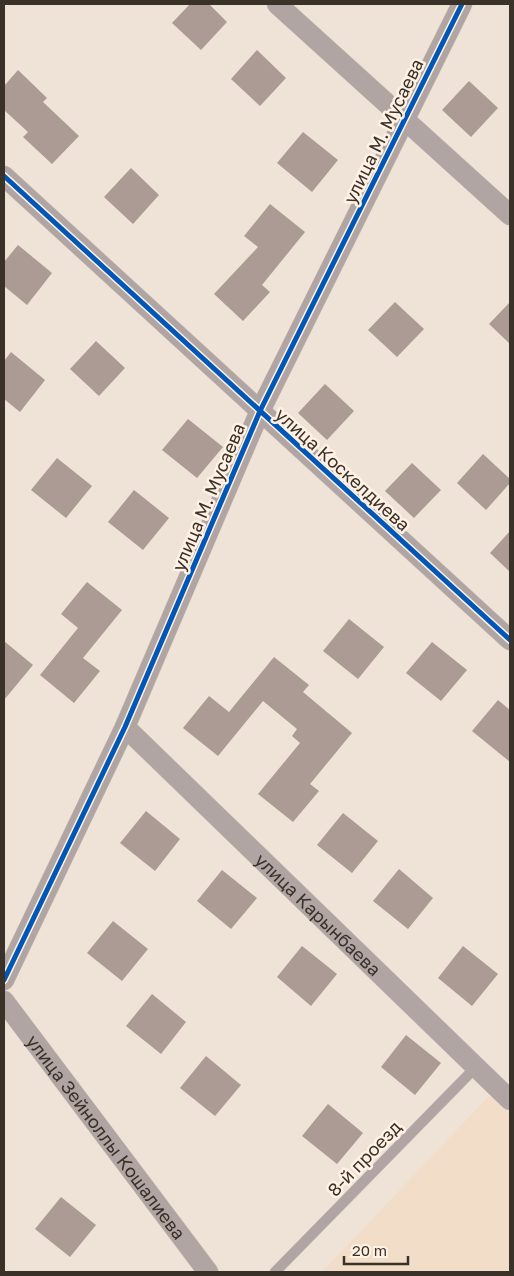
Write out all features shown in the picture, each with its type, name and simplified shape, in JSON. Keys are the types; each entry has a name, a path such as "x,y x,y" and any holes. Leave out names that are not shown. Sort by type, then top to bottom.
{"street":[{"path":"276,4 510,215"},
{"name":"улица М. Мусаева","path":"4,980 125,727 260,411 462,4"},
{"name":"улица Коскелдиева","path":"4,177 510,640"},
{"name":"улица Карынбаева","path":"125,727 510,1100"},
{"name":"улица Зейноллы Кошалиева","path":"4,1001 208,1272"}],"lane":[{"name":"8-й проезд","path":"275,1272 476,1067"}],"shaded area":[{"path":"491,1094 510,1114 510,1272 322,1272"}],"building":[{"path":"190,4 209,4 227,22 201,50 172,23"},
{"path":"257,50 286,78 260,106 231,79"},
{"path":"18,70 47,98 43,102 79,136 52,164 23,137 28,132 4,110 4,86"},
{"path":"469,81 498,108 471,137 442,110"},
{"path":"303,132 338,160 312,192 277,163"},
{"path":"131,168 159,195 133,224 104,197"},
{"path":"270,204 305,232 262,285 270,292 243,321 214,294 258,247 244,236"},
{"path":"18,245 52,273 27,305 4,286 4,262"},
{"path":"395,302 424,329 397,357 368,330"},
{"path":"510,302 510,344 489,324"},
{"path":"96,341 125,368 99,396 70,369"},
{"path":"11,352 45,380 20,412 4,399 4,361"},
{"path":"325,384 354,411 327,440 298,413"},
{"path":"188,419 223,447 197,478 162,450"},
{"path":"483,454 510,479 510,483 486,510 457,483"},
{"path":"57,458 92,486 66,518 31,490"},
{"path":"412,463 441,490 414,518 385,491"},
{"path":"134,490 169,518 143,550 108,522"},
{"path":"510,531 510,572 490,553"},
{"path":"87,582 122,610 83,658 100,671 74,703 40,675 78,628 61,614"},
{"path":"349,619 384,647 358,679 323,651"},
{"path":"4,641 33,665 4,700"},
{"path":"432,642 467,670 441,701 406,673"},
{"path":"274,657 309,685 303,692 352,733 310,784 319,791 293,822 258,794 300,743 292,736 297,729 263,701 218,756 183,728 209,696 229,712"},
{"path":"498,700 510,710 510,762 472,731"},
{"path":"146,811 180,839 155,871 120,843"},
{"path":"343,813 378,841 352,873 317,845"},
{"path":"399,869 433,898 408,929 373,901"},
{"path":"222,870 257,898 231,929 197,901"},
{"path":"113,921 148,949 122,981 87,953"},
{"path":"302,946 337,974 311,1006 277,977"},
{"path":"463,946 498,974 472,1006 438,978"},
{"path":"152,994 186,1022 161,1054 126,1026"},
{"path":"406,1035 441,1063 415,1095 381,1067"},
{"path":"206,1056 241,1085 215,1116 180,1088"},
{"path":"328,1104 363,1133 337,1164 302,1136"},
{"path":"61,1197 96,1225 70,1257 35,1229"}],"cycle path":[{"path":"4,980 125,727 260,411 462,4"},
{"path":"4,176 510,640"}]}
